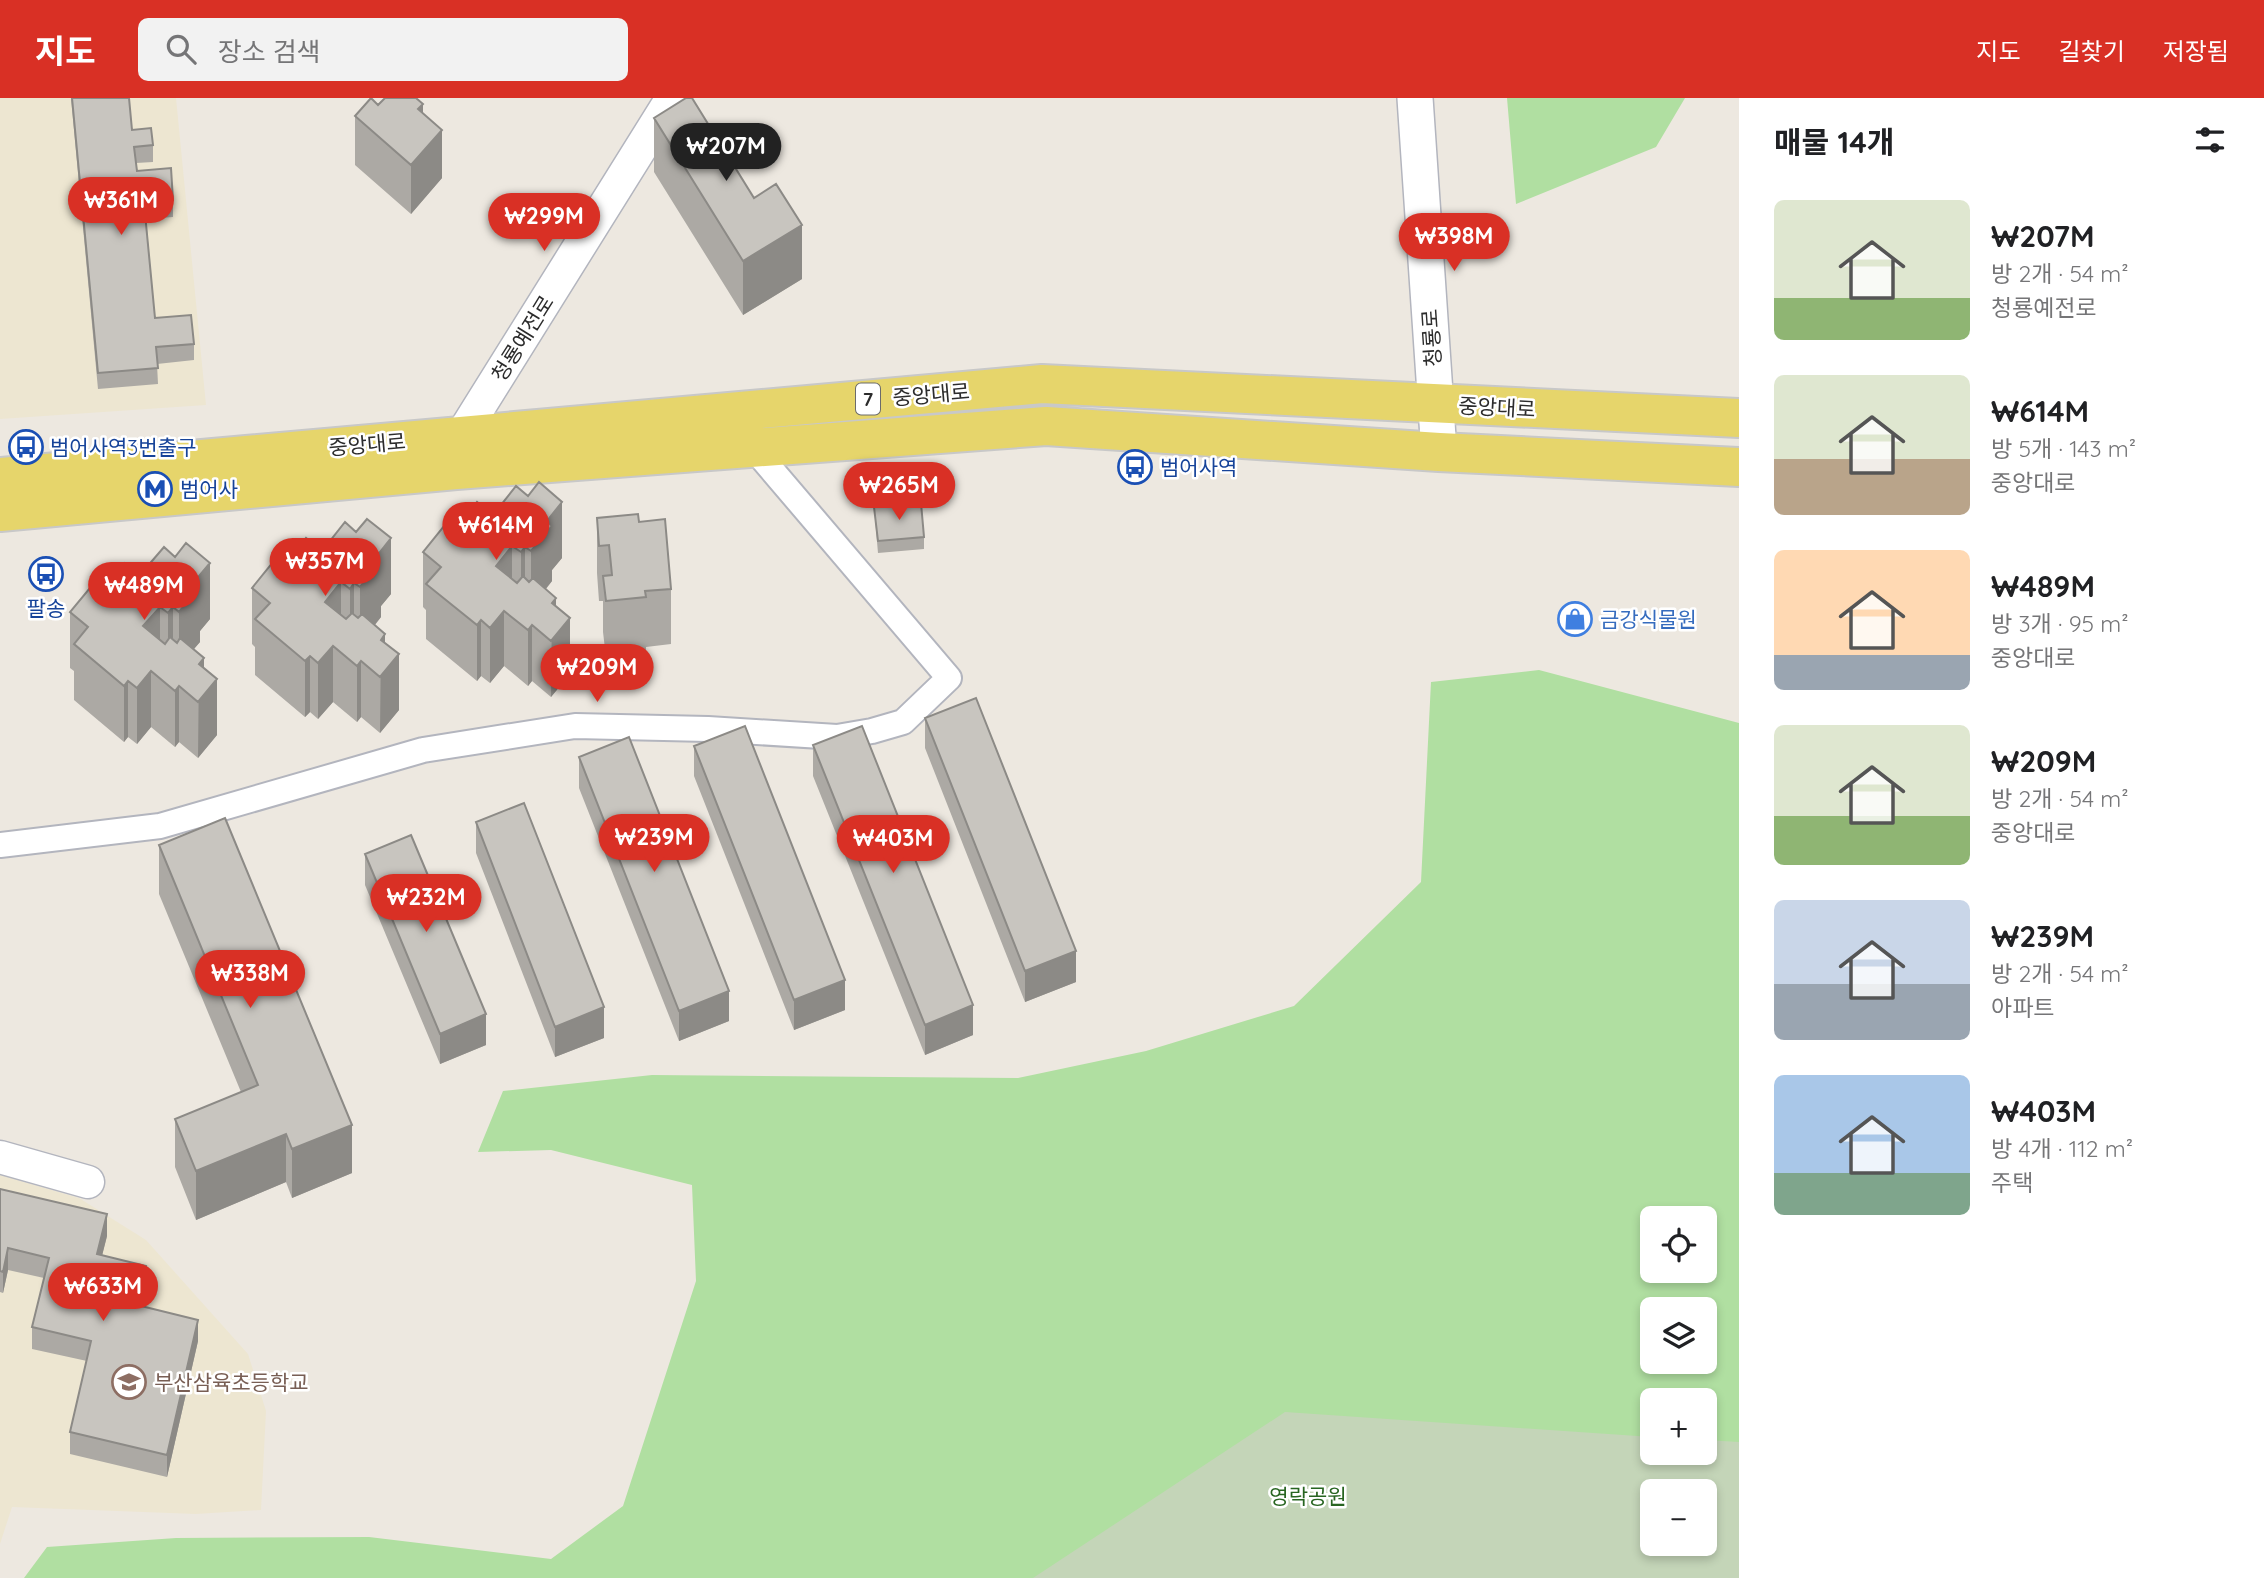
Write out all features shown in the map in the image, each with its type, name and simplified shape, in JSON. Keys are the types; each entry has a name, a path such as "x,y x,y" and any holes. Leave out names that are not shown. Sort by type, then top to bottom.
{"main road":[{"name":"청룡로","path":"1415,98 1439,452"},
{"name":"중앙대로","path":"0,477 1042,384 1739,418"},
{"name":"중앙대로","path":"0,512 456,470 1046,426 1439,452 1739,467"}],"street":[{"name":"청룡예전로","path":"461,436 671,98"},
{"path":"0,845 160,826 423,750 575,726 708,729 836,737 903,722 950,678 754,449"},
{"path":"0,1157 88,1182"}],"shaded area":[{"path":"0,98 176,98 206,405 0,419"},
{"name":"부산삼육초등학교","path":"0,1175 79,1198 146,1240 248,1354 266,1411 261,1510 196,1514 12,1507 0,1544"}],"green space":[{"path":"1507,98 1685,98 1656,147 1516,204"},
{"path":"1539,670 1739,723 1739,1578 24,1578 47,1547 176,1538 369,1537 551,1559 623,1506 696,1281 692,1185 551,1150 478,1152 503,1091 652,1075 1018,1078 1146,1051 1294,1006 1421,882 1431,682"},
{"name":"영락공원","path":"1285,1412 1640,1436 1640,1465 1717,1465 1717,1441 1739,1442 1739,1578 1033,1578"}],"building":[{"path":"72,98 129,98 132,130 151,128 153,145 134,147 137,171 171,168 173,200 144,203 155,318 191,315 194,344 156,347 158,368 98,373"},
{"path":"371,98 378,105 385,98 416,98 423,104 418,109 442,130 411,165 355,116"},
{"path":"686,98 692,98 754,198 776,184 802,225 743,261 654,118"},
{"path":"539,482 562,502 547,521 552,526 531,551 525,547 521,552 512,546 496,566 517,583 523,576 529,582 533,578 556,598 552,603 570,618 551,641 532,625 528,630 504,611 490,628 481,620 477,625 426,584 441,567 423,552 461,505 470,511 477,502 493,515 516,486 528,496"},
{"path":"921,503 924,537 878,541 874,507"},
{"path":"638,514 639,522 665,519 671,589 645,591 646,597 606,601 603,576 612,575 609,545 599,546 597,518"},
{"path":"367,519 391,538 376,557 381,561 360,587 354,583 350,589 341,582 325,602 346,619 352,613 358,618 362,614 385,634 381,640 399,654 380,677 361,661 357,666 333,646 318,663 310,656 305,661 255,619 270,603 252,588 290,541 298,548 306,538 322,551 345,522 356,532"},
{"path":"186,543 210,563 194,582 200,586 179,612 173,607 168,613 160,607 143,626 165,644 170,637 177,643 180,638 204,658 199,664 217,679 198,702 179,686 175,691 151,671 137,688 128,681 124,686 74,644 88,627 70,612 109,565 117,572 125,563 140,575 164,547 175,557"},
{"path":"976,698 1076,951 1025,971 925,718"},
{"path":"745,726 845,980 794,1000 694,746"},
{"path":"862,726 973,1005 925,1025 813,745"},
{"path":"629,737 729,991 679,1011 579,757"},
{"path":"524,803 604,1007 555,1027 476,822"},
{"path":"225,818 352,1125 292,1149 286,1134 196,1171 175,1119 258,1085 159,845"},
{"path":"411,835 486,1014 440,1034 365,854"},
{"path":"0,1189 107,1214 97,1254 146,1266 137,1305 198,1320 167,1455 70,1432 91,1341 32,1327 49,1258 8,1248 3,1272 0,1271"}],"place":[{"name":"범어사역3번출구","path":"26,447"},
{"name":"범어사역","path":"1135,467"},
{"name":"범어사","path":"155,489"},
{"name":"팔송","path":"46,574"},
{"name":"금강식물원","path":"1575,619"},
{"name":"부산삼육초등학교","path":"129,1382"}]}
